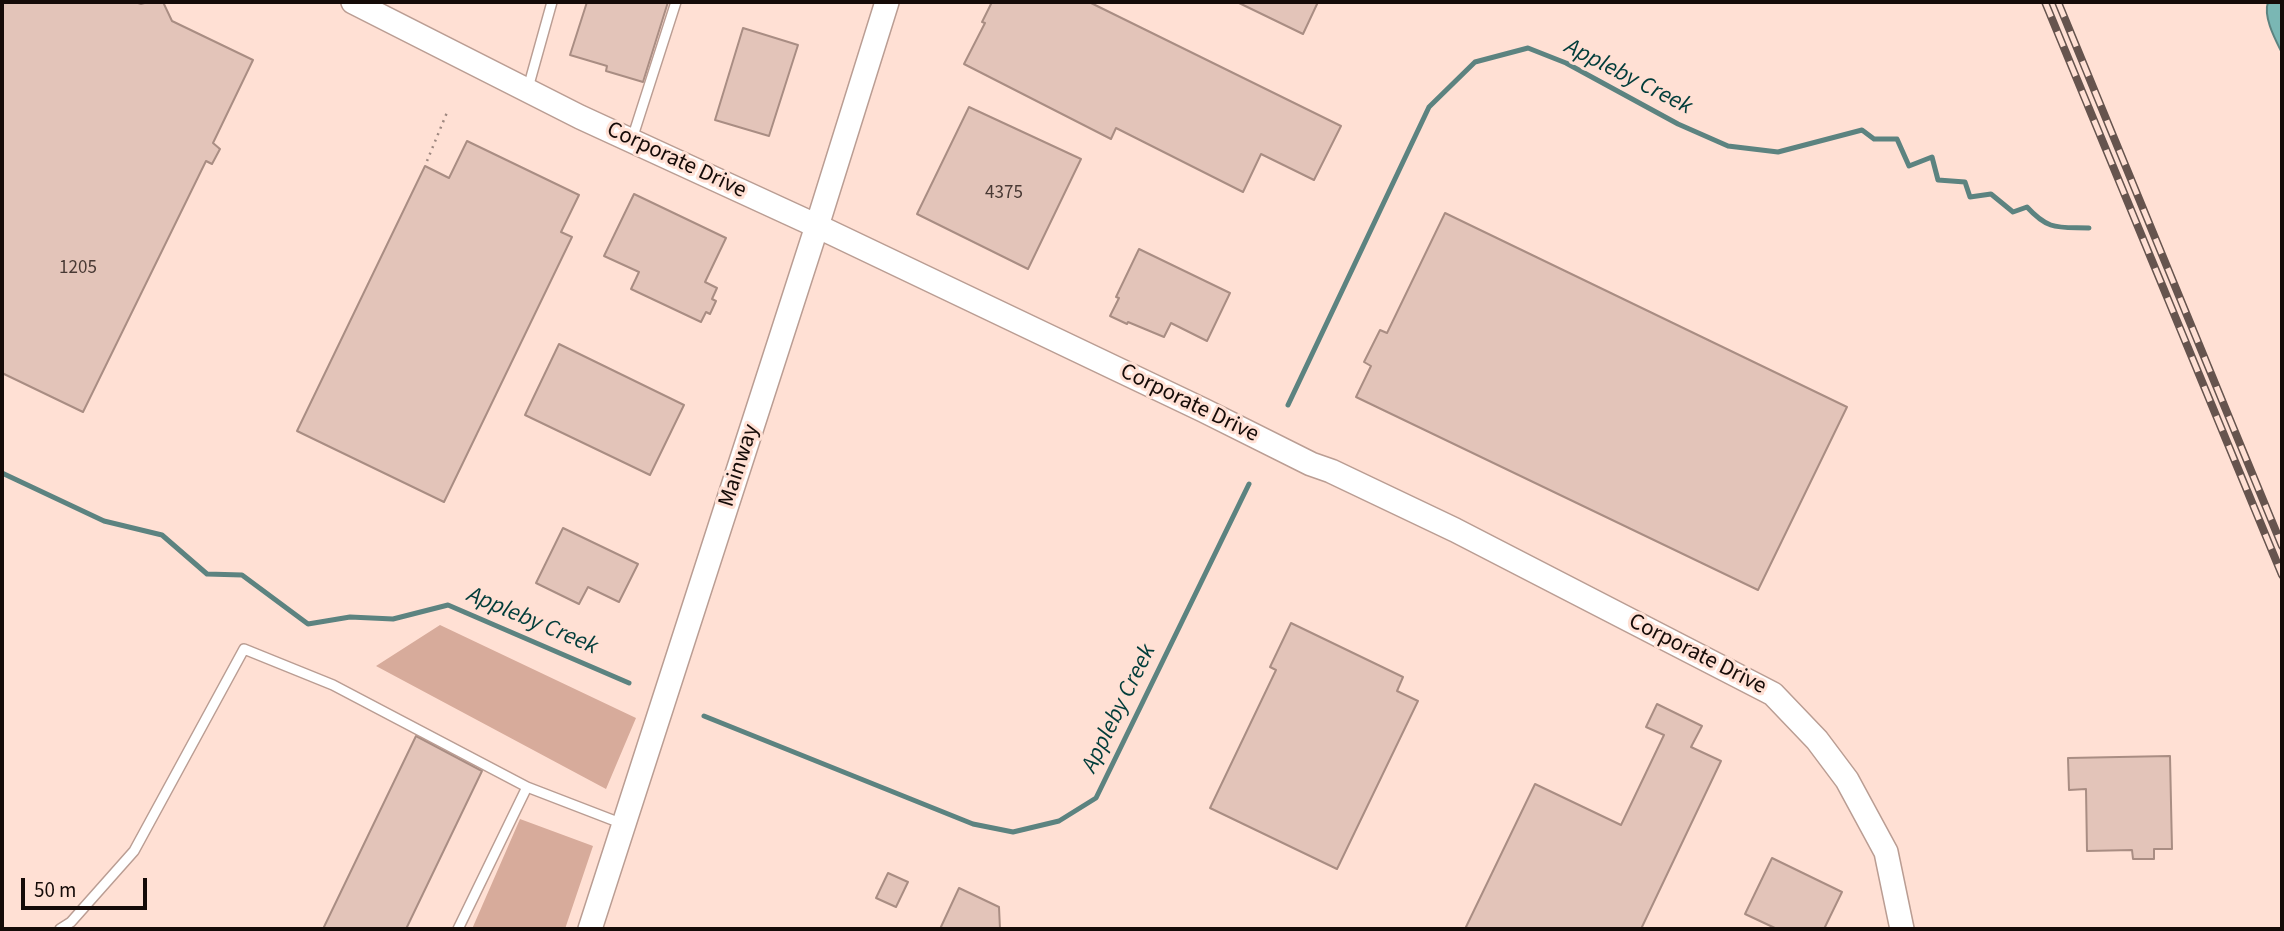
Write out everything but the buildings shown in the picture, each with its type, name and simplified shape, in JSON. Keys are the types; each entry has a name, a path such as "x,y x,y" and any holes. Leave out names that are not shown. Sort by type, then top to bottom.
{"street":[{"name":"Corporate Drive","path":"353,2 631,140 1455,530 1773,694 1817,740 1847,780 1886,852 1902,929"},
{"name":"Mainway","path":"590,929 887,2"}],"lane":[{"path":"527,90 552,2"},
{"path":"631,140 676,2"},
{"path":"60,929 71,922 134,851 244,649 333,685 527,787 624,824"},
{"path":"458,929 527,787"}],"path":[{"path":"427,161 448,110"}],"shaded area":[{"path":"440,625 636,718 606,789 376,666"},
{"path":"520,819 593,846 565,929 472,929"}],"water":[{"path":"2268,2 2282,2 2282,53 2268,21"}],"waterway":[{"name":"Appleby Creek","path":"1288,405 1429,107 1475,62 1528,48 1566,63 1678,124 1728,146 1778,152 1862,130 1874,139 1897,139 1909,166 1932,157 1938,180 1965,182 1970,197 1991,194 2013,212 2027,207 2048,224 2089,228"},
{"name":"Appleby Creek","path":"2,473 104,521 162,535 207,574 242,575 308,624 350,617 393,619 448,605 629,683"},
{"name":"Appleby Creek","path":"704,716 973,824 1013,832 1059,821 1096,798 1249,484"}],"railway":[{"path":"2045,2 2282,575"},
{"path":"2058,2 2282,546"}]}
